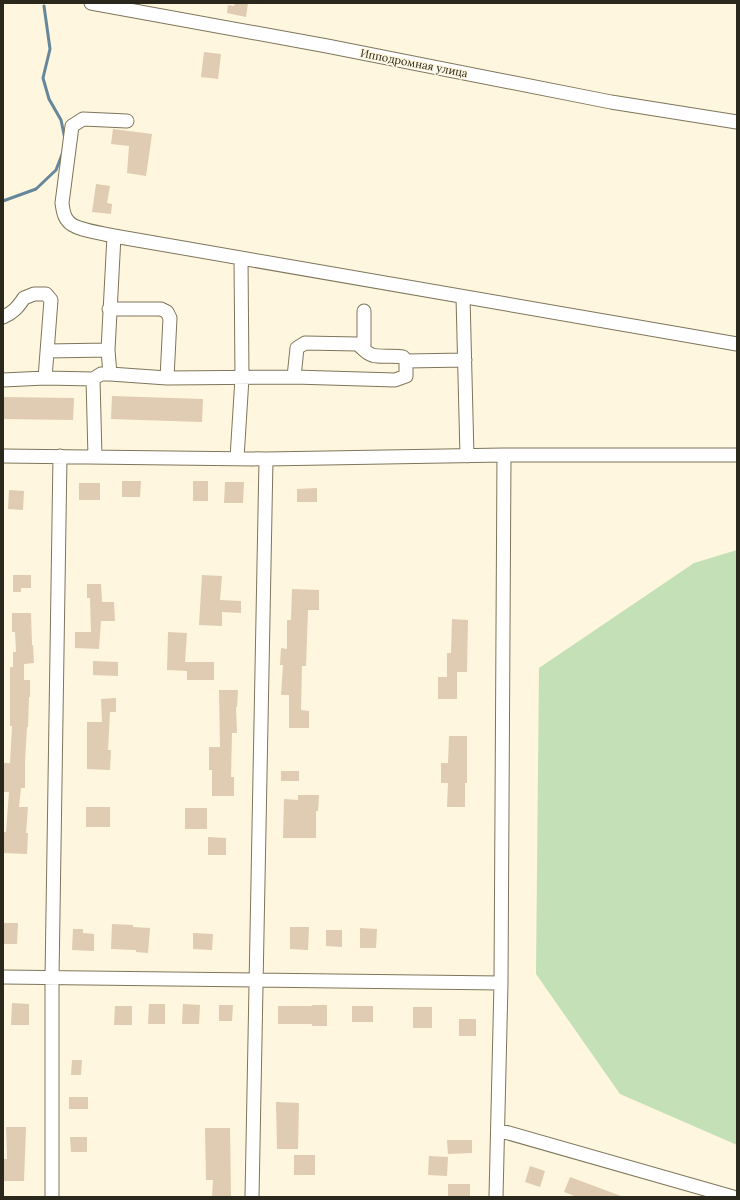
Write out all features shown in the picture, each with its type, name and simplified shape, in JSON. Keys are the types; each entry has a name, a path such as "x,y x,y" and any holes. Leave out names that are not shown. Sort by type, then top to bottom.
{"street":[{"name":"Ипподромная улица","path":"91,3 328,46 611,102 737,122"},
{"path":"127,121 83,119 72,126 62,203 64,215 68,222 73,226 114,236 737,344"},
{"path":"110,374 108,350 109,309 114,236"},
{"path":"237,458 242,378 241,258"},
{"path":"3,317 10,315 19,306 24,298 34,294 46,294 51,300 45,378"},
{"path":"463,297 467,456"},
{"path":"109,309 161,309 167,312 170,318 167,378"},
{"path":"364,311 364,348"},
{"path":"3,380 45,378 93,379 101,374 110,374 167,378 294,377 395,380 406,376 406,361 403,357 374,356 368,354 364,348 357,344 305,343 297,348 294,377"},
{"path":"47,351 108,350"},
{"path":"406,361 465,360"},
{"path":"93,379 95,457"},
{"path":"496,1197 501,983 501,760 504,455"},
{"path":"3,456 266,459 504,455 737,455"},
{"path":"52,1197 52,978 60,456"},
{"path":"252,1197 266,459"},
{"path":"3,977 501,983"},
{"path":"498,1130 733,1197"}],"green space":[{"path":"737,550 737,1145 620,1094 536,974 539,668 694,563"}],"building":[{"path":"235,3 248,3 246,17 227,13 228,5 234,6"},
{"path":"204,52 221,54 218,79 201,77"},
{"path":"113,129 152,134 146,176 127,173 129,146 111,144"},
{"path":"96,184 110,186 107,203 112,204 111,214 92,212"},
{"path":"112,396 203,399 202,422 111,419"},
{"path":"3,397 74,398 73,420 3,419"},
{"path":"122,481 141,481 140,497 122,497"},
{"path":"193,481 208,481 208,501 193,501"},
{"path":"225,482 244,482 243,503 224,503"},
{"path":"79,483 100,483 100,500 79,500"},
{"path":"317,488 317,502 297,502 297,489"},
{"path":"9,490 24,491 23,510 8,509"},
{"path":"13,575 31,575 31,588 21,588 21,592 13,592"},
{"path":"202,575 222,576 220,600 241,601 241,613 222,612 222,626 199,625"},
{"path":"87,584 101,584 102,602 114,602 115,621 101,621 99,649 75,648 75,632 91,632 90,598 87,598"},
{"path":"292,589 319,590 319,610 308,610 306,666 302,666 301,710 309,711 309,728 289,728 289,695 281,695 283,665 280,665 281,648 287,649 287,620 291,620"},
{"path":"12,613 31,613 33,645 34,663 24,664 24,680 30,680 30,697 25,761 25,788 21,788 19,807 28,807 26,833 28,833 27,854 3,853 3,832 6,832 9,792 4,792 4,763 10,763 12,726 10,726 10,667 13,667 13,652 16,652 15,632 12,632"},
{"path":"452,619 468,620 467,672 457,672 457,699 438,699 438,677 447,677 447,653 451,653"},
{"path":"168,632 187,633 185,662 214,662 214,680 187,680 187,671 167,670"},
{"path":"93,661 118,662 118,676 93,675"},
{"path":"219,690 238,690 236,707 237,733 232,733 231,777 234,777 234,796 212,796 212,770 209,770 209,747 220,747"},
{"path":"116,698 116,712 110,712 108,750 111,750 110,770 87,769 87,722 102,722 101,699"},
{"path":"449,736 467,736 467,783 465,783 465,807 447,807 448,783 441,783 441,763 448,763"},
{"path":"281,771 299,771 299,781 281,781"},
{"path":"298,795 319,795 318,811 316,811 316,838 283,838 284,799 298,800"},
{"path":"86,807 110,807 110,827 86,827"},
{"path":"185,808 207,808 207,829 185,829"},
{"path":"208,837 226,838 226,855 208,855"},
{"path":"3,923 18,923 17,944 3,944"},
{"path":"112,924 133,925 133,927 150,928 148,953 136,952 136,950 111,949"},
{"path":"290,927 309,927 308,950 290,949"},
{"path":"360,928 377,929 376,948 360,948"},
{"path":"73,929 83,929 83,933 94,934 94,951 72,950"},
{"path":"326,930 342,930 342,947 326,946"},
{"path":"193,933 213,934 212,950 193,949"},
{"path":"12,1003 29,1004 29,1025 11,1025"},
{"path":"149,1004 165,1004 165,1024 148,1024"},
{"path":"183,1004 200,1005 199,1024 182,1024"},
{"path":"219,1005 233,1005 232,1021 219,1021"},
{"path":"327,1005 327,1026 312,1026 312,1024 278,1024 278,1006"},
{"path":"115,1006 132,1006 132,1025 114,1025"},
{"path":"352,1006 373,1006 373,1022 352,1022"},
{"path":"413,1007 432,1007 432,1028 413,1028"},
{"path":"459,1019 476,1019 476,1036 459,1036"},
{"path":"72,1060 82,1060 81,1075 71,1075"},
{"path":"69,1097 88,1097 88,1109 69,1109"},
{"path":"276,1102 299,1103 298,1149 277,1149"},
{"path":"6,1127 26,1127 24,1181 4,1181 4,1159 7,1159"},
{"path":"205,1128 230,1128 231,1197 212,1197 213,1180 206,1180"},
{"path":"70,1137 87,1137 87,1152 71,1152"},
{"path":"447,1140 472,1140 472,1153 448,1154"},
{"path":"294,1155 315,1155 315,1175 294,1175"},
{"path":"429,1156 448,1157 447,1176 428,1175"},
{"path":"530,1166 545,1171 540,1187 525,1182"},
{"path":"570,1177 621,1197 577,1197 564,1192"},
{"path":"448,1184 470,1184 470,1197 448,1197"}],"waterway":[{"path":"44,6 50,49 43,78 49,99 61,120 65,139"},
{"path":"3,201 36,189 56,170 63,152"}]}
